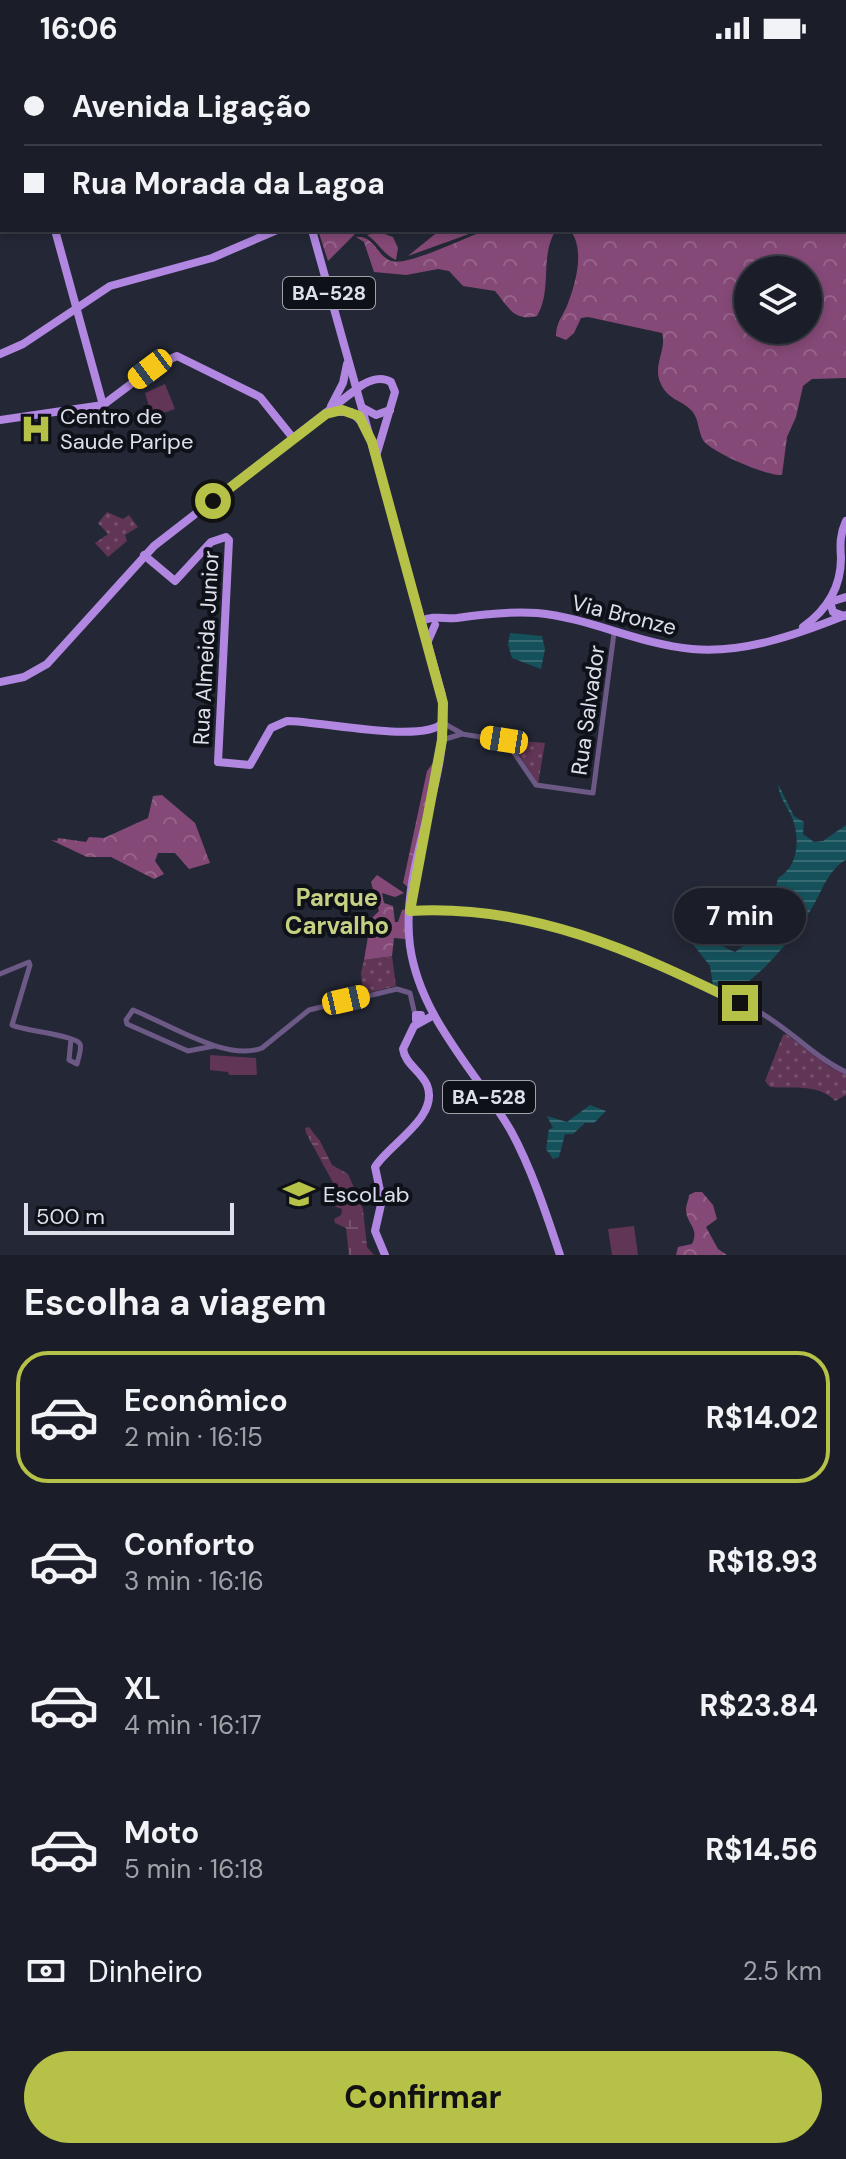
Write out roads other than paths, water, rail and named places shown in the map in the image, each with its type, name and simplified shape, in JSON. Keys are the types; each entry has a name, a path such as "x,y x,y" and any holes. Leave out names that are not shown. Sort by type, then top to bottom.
{"main road":[{"path":"56,232 103,405"},
{"path":"0,354 23,344 110,286 212,258 272,232"},
{"name":"BA-528","path":"313,232 349,371"},
{"path":"0,420 103,405 155,366 177,356 260,397 293,438"},
{"path":"349,371 362,407 414,594 416,620 422,624 428,642 446,724 410,911 415,971 427,1003 405,1041 403,1052 426,1083 429,1100 410,1131 375,1167 382,1200 375,1231 385,1255"},
{"path":"326,414 349,371"},
{"path":"0,682 24,677 47,664 144,555 350,394 376,379 391,382 396,395 376,457"},
{"path":"362,407 376,415 391,409"},
{"path":"326,414 337,410 351,412 360,418 369,432"},
{"path":"846,521 840,538 846,582"},
{"name":"Rua Almeida Junior","path":"144,555 175,581 211,542 227,538 230,545 218,762 250,765 271,728 289,721 402,732 431,730"},
{"path":"796,632 830,602 837,586 841,558"},
{"path":"414,594 423,611 437,621 428,642"},
{"path":"830,602 846,597"},
{"path":"830,602 833,612 845,615"},
{"name":"Via Bronze","path":"422,624 493,613 538,613 645,642 694,649 739,647 845,615"},
{"path":"431,730 446,724"},
{"path":"431,730 445,739"},
{"path":"409,926 413,937"},
{"name":"BA-528","path":"421,1017 440,1025 514,1138 560,1255"}],"street":[{"name":"Rua Salvador","path":"462,734 508,742 536,785 593,793 614,633"},
{"path":"446,724 462,734"},
{"path":"445,739 462,734"},
{"path":"410,911 460,910 524,919 628,949 760,1013 819,1057 846,1072"},
{"path":"0,974 29,962 30,969 12,1025 71,1039 78,1042 77,1064 69,1060 71,1039"},
{"path":"214,1046 188,1051 126,1021 133,1010 214,1046 255,1051 309,1010 365,996 404,990 412,996 421,1017"},
{"path":"261,1040 270,1042"}],"place":[{"name":"Centro de Saude Paripe","path":"36,429"},
{"name":"EscoLab","path":"299,1194"}],"district":[{"name":"Parque Carvalho","path":"337,911"}]}
